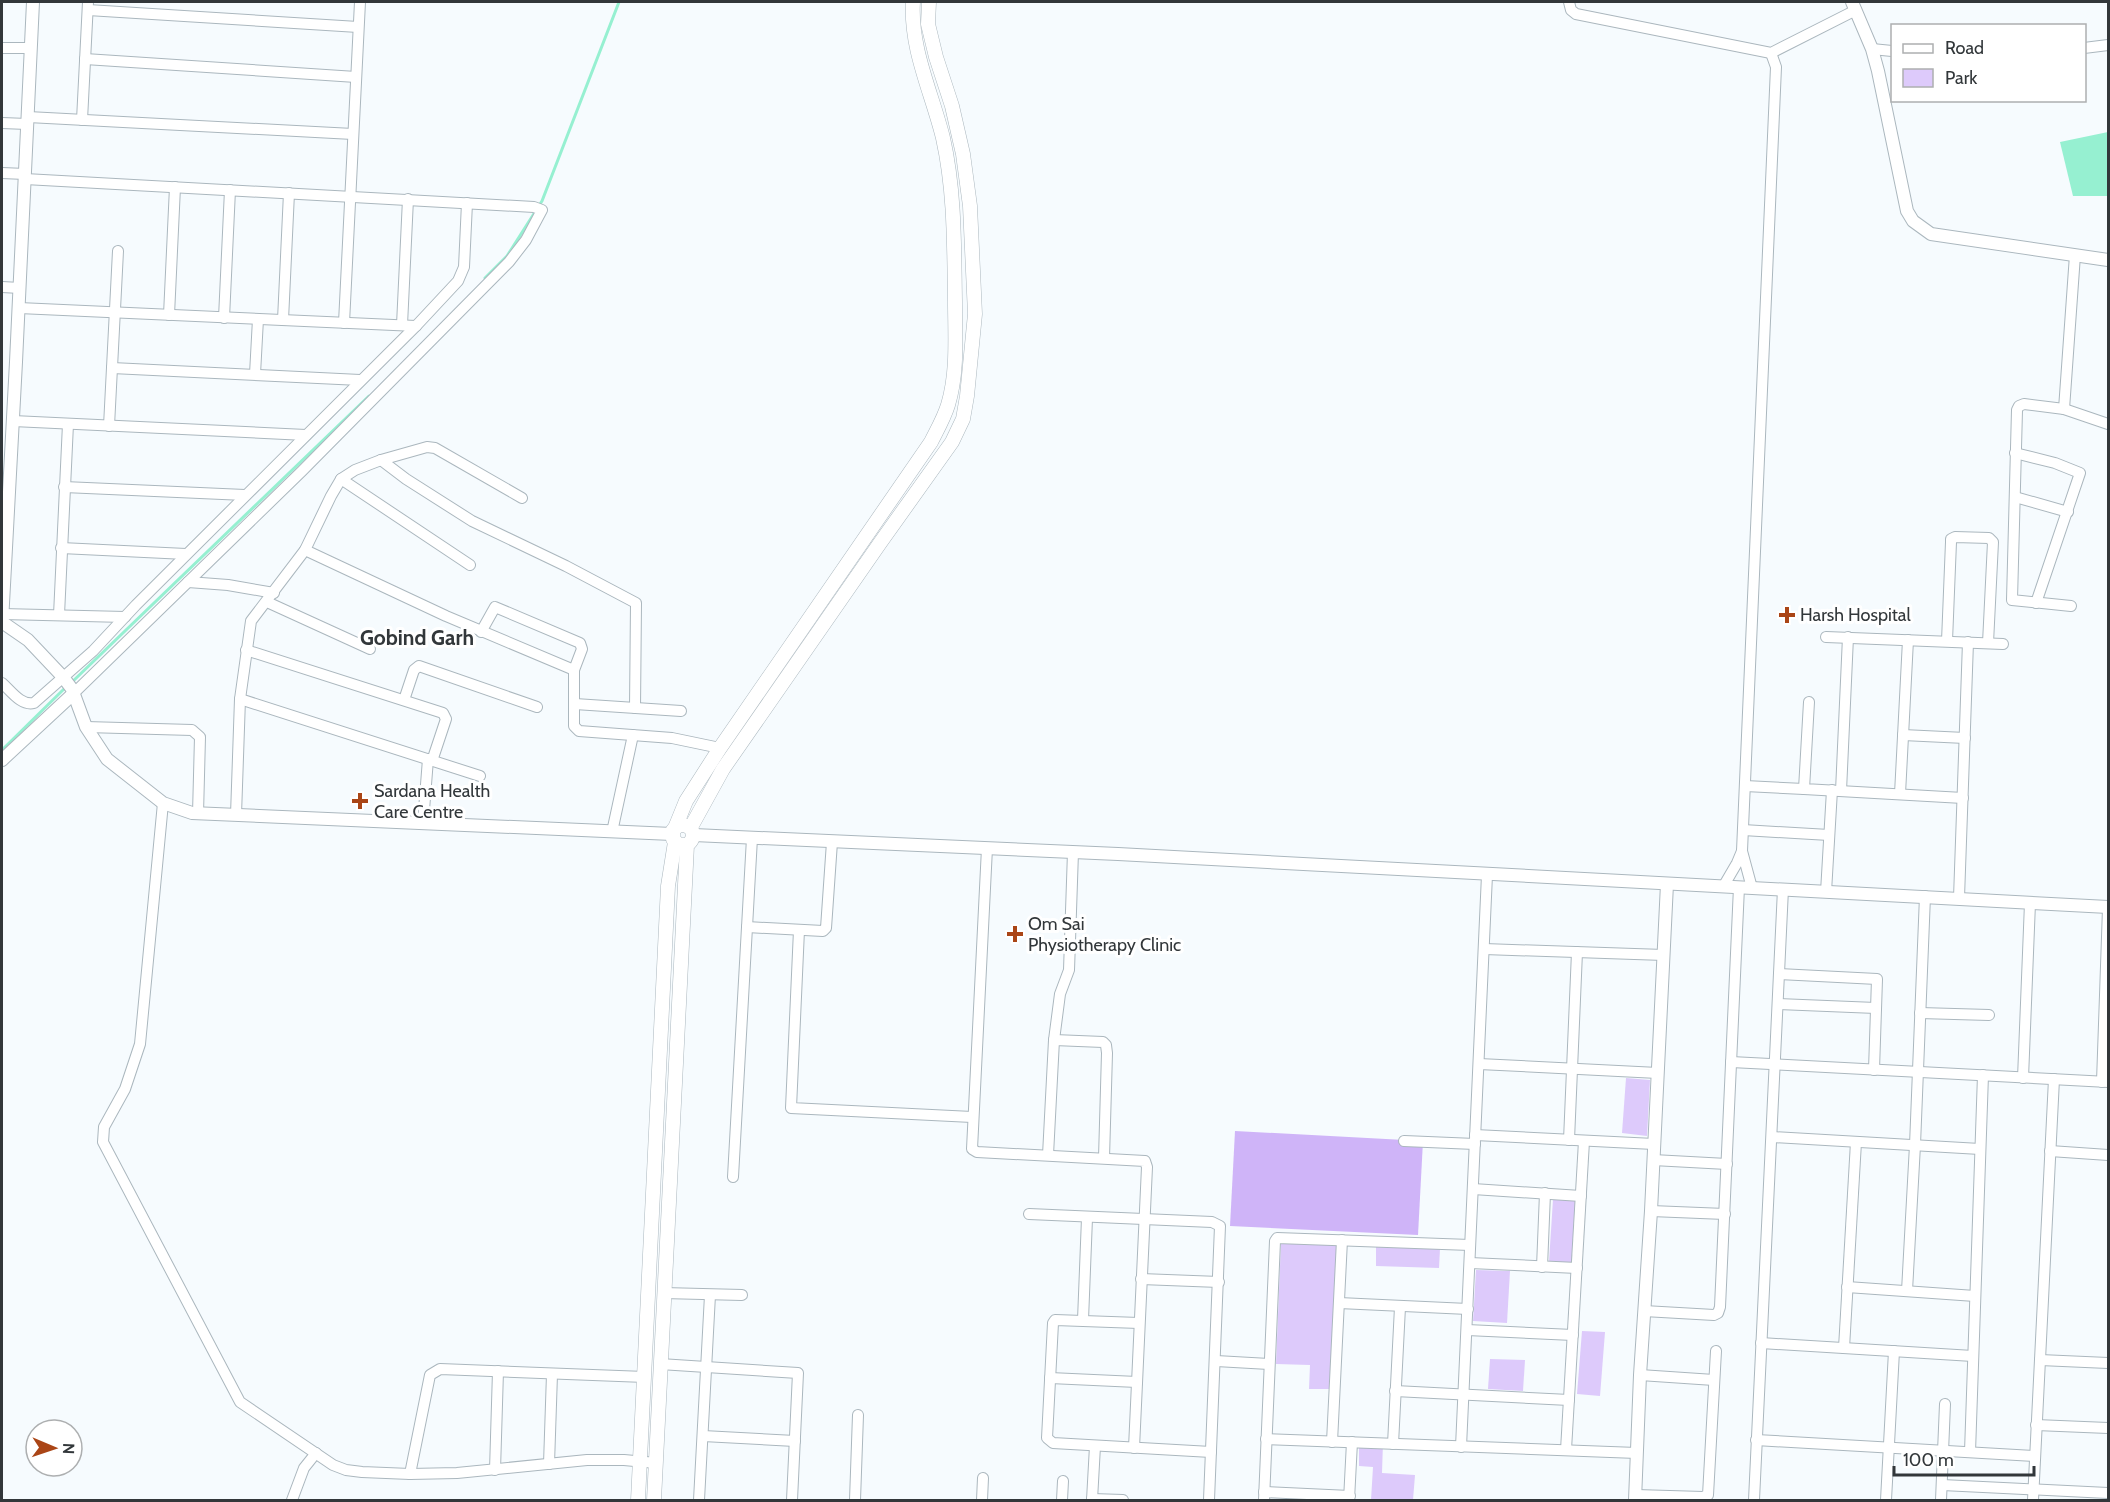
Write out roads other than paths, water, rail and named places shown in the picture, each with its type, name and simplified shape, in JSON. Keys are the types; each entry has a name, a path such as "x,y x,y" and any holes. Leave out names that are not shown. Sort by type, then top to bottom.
{"main road":[{"path":"654,1500 682,835 686,801 720,748 926,450 948,406 953,381 955,350 952,195 942,135 917,51 913,2"},
{"path":"638,1500 668,886 682,835 723,769 952,442 963,419 975,314 970,206 963,154 952,106 928,24 929,2"}],"street":[{"path":"33,2 19,309 9,426 2,622 28,640 69,686 86,727 107,759 163,803 198,814 1073,852 1925,896 2109,908 2105,1082 1731,1062"},
{"path":"344,323 360,2"},
{"path":"1569,2 1571,10 1576,14 1771,53 1854,6 1872,49 1908,212 1913,221 1931,234 2109,260"},
{"path":"82,120 88,6 358,27"},
{"path":"2086,48 2109,45"},
{"path":"2,48 30,48"},
{"path":"1872,49 1891,51"},
{"path":"1644,1311 1713,1315 1718,1313 1720,1307 1731,1062 1745,888 1742,851 1776,67 1771,53"},
{"path":"85,59 356,77"},
{"path":"2,123 82,120 353,134"},
{"path":"2,173 25,177 175,187 537,208 542,212 509,262 302,471 188,582 69,686 2,760"},
{"path":"169,315 175,187"},
{"path":"224,318 230,190"},
{"path":"283,320 290,193"},
{"path":"402,326 408,200"},
{"path":"2,683 28,705 69,686 93,651 125,617 416,326 458,281 464,267 467,203"},
{"path":"109,426 118,252"},
{"path":"2064,409 2075,255"},
{"path":"2,287 20,288"},
{"path":"19,309 416,326"},
{"path":"255,374 258,319"},
{"path":"112,368 360,380"},
{"path":"2071,606 2012,600 2017,410 2024,404 2064,409 2108,424"},
{"path":"9,426 68,424 306,435"},
{"path":"59,615 68,424"},
{"path":"236,815 240,699 251,621 305,550 341,479 355,470 381,460 427,447 435,448 522,498"},
{"path":"2015,453 2055,463 2080,473 2036,603"},
{"path":"381,460 406,479 472,521 636,603 635,708"},
{"path":"341,479 470,565"},
{"path":"64,487 245,495"},
{"path":"2015,498 2068,512"},
{"path":"1947,641 1953,537 1989,538 1993,542 1988,643"},
{"path":"61,548 186,554"},
{"path":"305,550 482,632 574,670"},
{"path":"188,582 228,585 270,597 370,649"},
{"path":"482,632 492,609 498,607 580,643 582,649 574,670 574,726 579,731 681,739 720,748"},
{"path":"2,614 125,617"},
{"path":"1826,637 2003,644"},
{"path":"1826,891 1829,835 1837,790 1848,638"},
{"path":"1900,794 1908,640"},
{"path":"1959,898 1968,642"},
{"path":"246,650 404,700 446,716 430,760 423,823"},
{"path":"404,700 414,670 419,666 537,707"},
{"path":"240,699 480,776"},
{"path":"1804,789 1809,702"},
{"path":"575,704 681,711"},
{"path":"86,727 197,732 200,737 198,814"},
{"path":"612,832 633,735"},
{"path":"1903,735 1965,738"},
{"path":"1745,786 1963,798"},
{"path":"163,803 140,1044 125,1089 104,1127 103,1142 240,1402 333,1465 362,1473 457,1473 587,1460 656,1463"},
{"path":"1743,830 1829,835"},
{"path":"733,1177 752,838"},
{"path":"747,927 823,931 826,928 832,842"},
{"path":"987,848 972,1149 977,1152 1145,1161 1147,1167 1134,1448"},
{"path":"1723,886 1742,851"},
{"path":"1048,1155 1053,1040 1060,994 1069,970 1073,852"},
{"path":"1461,1447 1487,875"},
{"path":"1667,884 1651,1211 1640,1375 1636,1498 1708,1495 1716,1351"},
{"path":"1754,1500 1783,890"},
{"path":"1907,1291 1925,896"},
{"path":"2023,1078 2030,903"},
{"path":"799,930 791,1108 972,1117"},
{"path":"1484,949 1664,955"},
{"path":"1569,1140 1577,952"},
{"path":"1779,974 1877,979 1874,1070"},
{"path":"1778,1004 1876,1008"},
{"path":"1920,1013 1989,1015"},
{"path":"1053,1040 1103,1042 1106,1046 1104,1158"},
{"path":"1479,1065 1658,1073"},
{"path":"1970,1452 1983,1075"},
{"path":"2033,1495 2054,1079"},
{"path":"1772,1137 1980,1149"},
{"path":"1404,1141 1569,1140 1654,1144"},
{"path":"1566,1450 1584,1141"},
{"path":"1844,1348 1856,1142"},
{"path":"2050,1151 2109,1155"},
{"path":"1653,1160 1727,1164"},
{"path":"1473,1189 1581,1196"},
{"path":"1542,1267 1545,1193"},
{"path":"1651,1211 1725,1214"},
{"path":"1029,1214 1212,1222 1220,1226 1209,1500"},
{"path":"1083,1320 1087,1218"},
{"path":"1352,1442 1349,1498 1264,1496 1275,1241 1281,1237 1470,1245"},
{"path":"1332,1442 1342,1240"},
{"path":"1470,1263 1577,1268"},
{"path":"1141,1279 1219,1282"},
{"path":"1847,1287 1975,1296"},
{"path":"663,1293 742,1295"},
{"path":"699,1500 710,1295"},
{"path":"1339,1303 1468,1309"},
{"path":"1393,1444 1400,1307"},
{"path":"1139,1323 1057,1319 1053,1323 1047,1438 1053,1443 1211,1452"},
{"path":"1467,1330 1573,1335"},
{"path":"1761,1343 1973,1356"},
{"path":"1886,1500 1894,1351"},
{"path":"2040,1360 2109,1363"},
{"path":"1216,1361 1269,1364"},
{"path":"660,1364 798,1373 792,1500"},
{"path":"410,1474 430,1375 440,1370 645,1377"},
{"path":"495,1470 498,1371"},
{"path":"549,1464 552,1374"},
{"path":"1640,1375 1714,1380"},
{"path":"1050,1378 1137,1382"},
{"path":"1395,1391 1569,1400"},
{"path":"1941,1500 1945,1404"},
{"path":"855,1500 858,1415"},
{"path":"2036,1425 2109,1428"},
{"path":"703,1436 795,1441"},
{"path":"1266,1439 1637,1453"},
{"path":"1756,1440 2035,1456"},
{"path":"1095,1446 1092,1500 1123,1500"},
{"path":"292,1500 304,1468 316,1454"},
{"path":"982,1500 983,1478"},
{"path":"1062,1500 1063,1481"},
{"path":"1942,1485 2033,1495 2109,1493"}],"waterway":[{"path":"485,278 507,256 542,201 619,2"},
{"path":"71,683 369,396"},
{"path":"2,750 66,687"}],"place":[{"name":"Harsh Hospital","path":"1787,615"},
{"name":"Sardana Health Care Centre","path":"360,801"},
{"name":"Om Sai Physiotherapy Clinic","path":"1015,934"}],"district":[{"name":"Gobind Garh","path":"417,637"}]}
